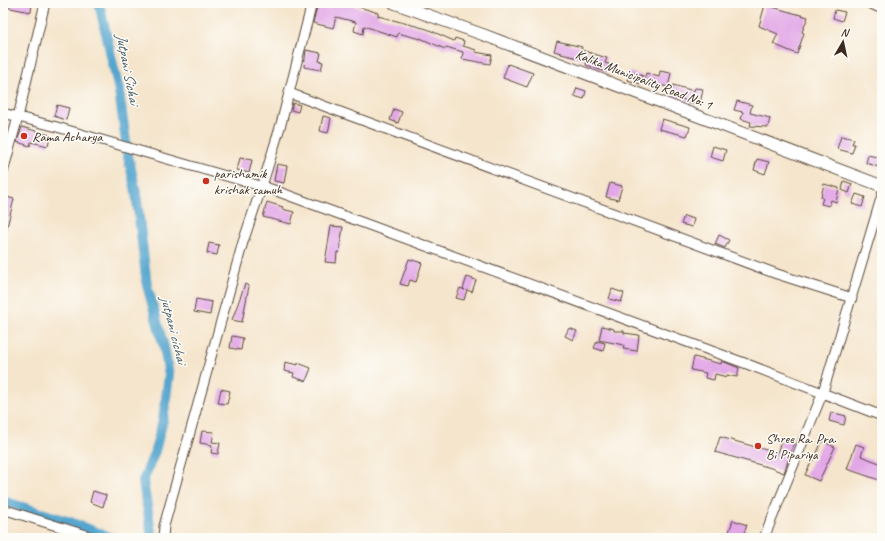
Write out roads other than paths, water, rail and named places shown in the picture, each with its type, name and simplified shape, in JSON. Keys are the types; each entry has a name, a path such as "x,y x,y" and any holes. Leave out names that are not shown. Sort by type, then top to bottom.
{"street":[{"path":"3,172 18,117 45,3"},
{"path":"163,538 164,526 192,423 243,242 281,124 312,3"},
{"name":"Kalika Municipality Road No: 1","path":"394,3 484,35 882,186"},
{"path":"869,3 882,9"},
{"path":"289,93 777,274 852,298"},
{"path":"3,113 262,186 823,392 882,416"},
{"path":"764,538 823,392 882,195"},
{"path":"3,509 94,538"}],"waterway":[{"name":"Jutpani Sichai","path":"99,3 119,91 126,142"},
{"name":"jutpani cichai","path":"127,151 136,192 147,285 164,347 169,375 163,420 155,451 143,481 152,538"},
{"path":"3,501 70,522 112,538"}],"place":[{"name":"Rama Acharya","path":"24,136"},
{"name":"parishamik krishak samuh","path":"206,181"},
{"name":"Shree Ra. Pra. Bi Pipariya","path":"758,446"}]}
